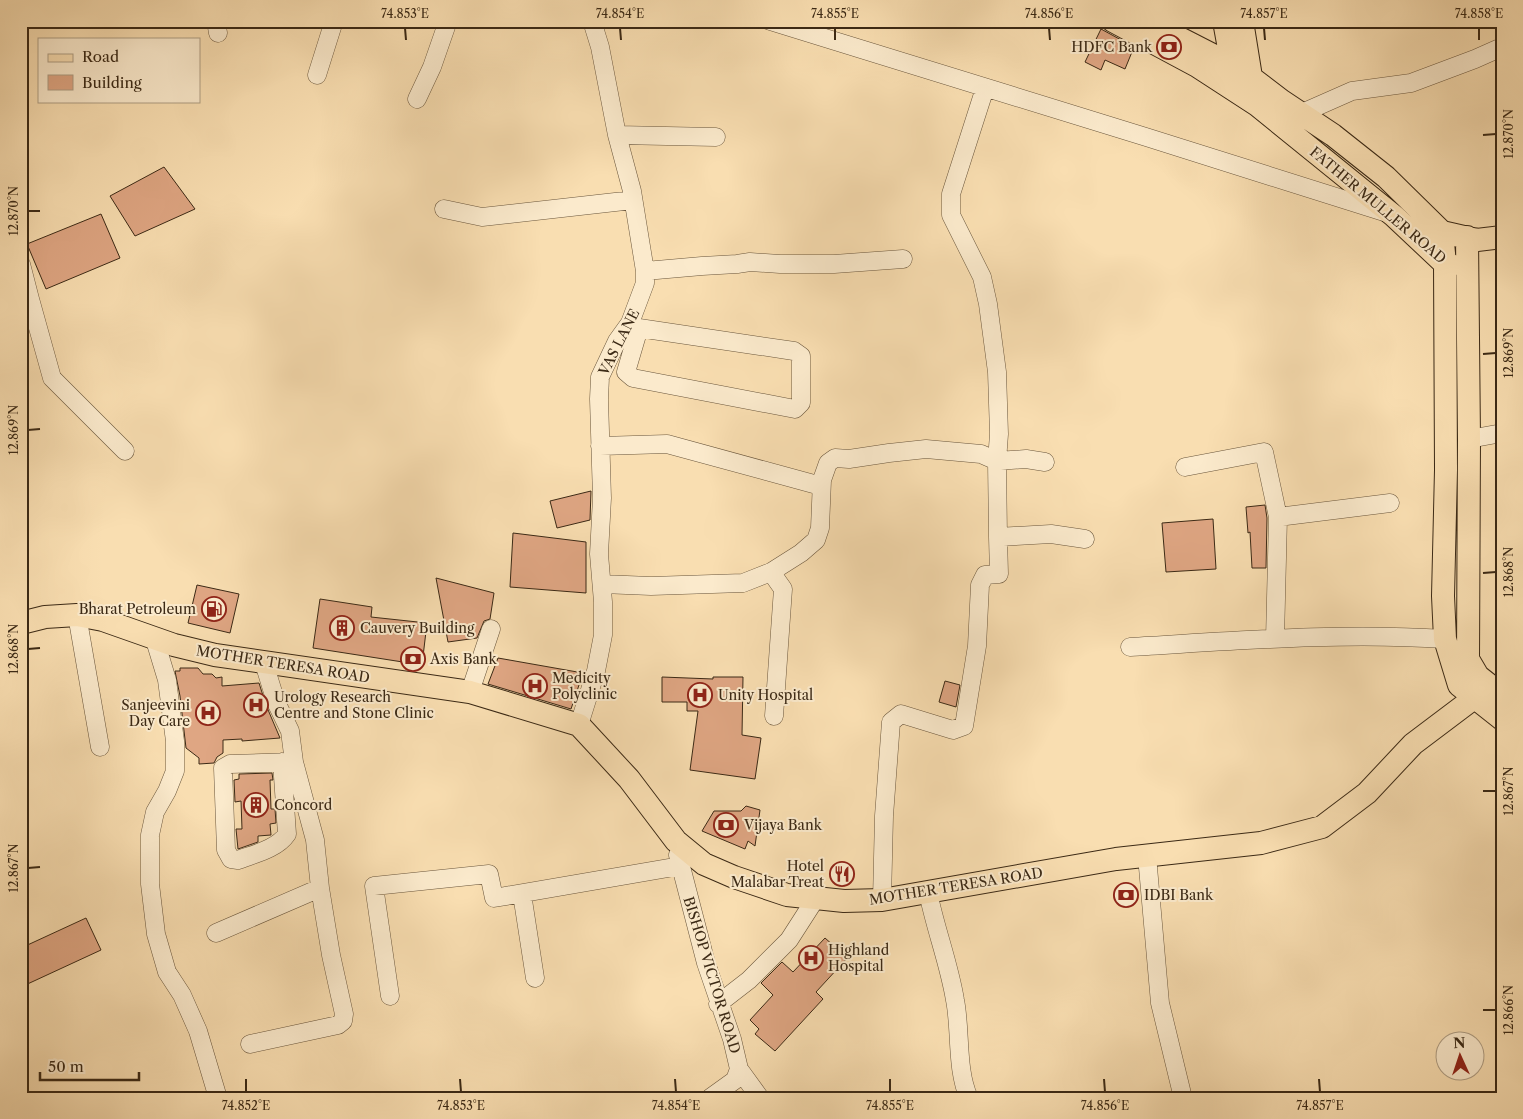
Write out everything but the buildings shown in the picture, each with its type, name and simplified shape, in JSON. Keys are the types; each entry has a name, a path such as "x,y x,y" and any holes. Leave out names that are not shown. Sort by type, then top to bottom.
{"main road":[{"name":"FATHER MULLER ROAD","path":"1113,21 1197,66 1235,79 1257,105 1456,265"},
{"path":"1146,21 1235,79 1301,114 1334,135 1386,177 1442,232 1456,265 1469,438 1468,659 1478,676 1502,697"},
{"path":"1224,21 1235,79"},
{"path":"1235,79 1242,21"},
{"path":"1442,232 1478,240 1502,237"},
{"path":"1467,237 1456,265 1446,470 1443,596 1445,639 1458,685 1502,719"},
{"name":"MOTHER TERESA ROAD","path":"21,623 44,617 77,616 104,620 174,644 215,655 470,692 579,726 629,779 676,840 704,864 734,877 788,895 844,901 882,900 1116,859 1261,843 1322,827 1367,793 1413,744 1474,698"},
{"path":"1474,698 1502,697"}],"street":[{"path":"317,75 334,21"},
{"path":"417,99 432,67 448,21"},
{"name":"VAS LANE","path":"579,726 596,671 603,635 602,584 599,554 602,498 598,399 600,377 617,342 635,326 646,283 633,200 617,135 600,47 592,21"},
{"path":"770,21 1394,216"},
{"path":"1279,123 1352,91 1411,83 1502,47"},
{"path":"882,900 884,816 891,722 901,714 953,730 964,726 977,646 980,585 985,575 999,574 997,372 988,304 982,277 951,214 952,194 985,88"},
{"path":"617,135 716,136"},
{"path":"444,209 482,218 633,200"},
{"path":"645,271 750,262 828,264 903,260"},
{"path":"21,264 26,301 52,378 125,451"},
{"path":"635,326 794,351 801,356 801,403 795,409 633,378 626,372 635,326"},
{"path":"1469,438 1502,433"},
{"path":"600,446 667,444 821,486"},
{"path":"602,584 651,586 743,583 771,572 794,559 816,540 820,528 821,486 828,462 835,458 849,459 889,452 926,449 980,454 997,461 1026,459 1045,462"},
{"path":"1185,467 1264,452 1278,517 1275,639"},
{"path":"1278,517 1390,503"},
{"path":"998,537 1051,534 1085,539"},
{"path":"771,572 783,589 774,716"},
{"path":"77,616 100,747"},
{"path":"470,692 490,629"},
{"path":"154,637 167,680 175,741 175,771 167,791 155,812 150,835 150,884 156,934 167,972 182,995 198,1031 218,1098"},
{"path":"1130,647 1275,639 1414,637 1445,639"},
{"path":"264,663 276,702 290,731 287,834 276,845 238,860 231,859 226,850 223,768 225,765 230,764 288,762"},
{"path":"250,1044 338,1025 343,1021 344,1014 330,955 315,840 288,762"},
{"name":"BISHOP VICTOR ROAD","path":"676,840 680,866 718,1004 732,1039 739,1069 735,1080 710,1098"},
{"path":"1147,856 1160,1003 1183,1098"},
{"path":"390,996 374,886 490,874 494,898 680,866"},
{"path":"216,933 320,888"},
{"path":"928,892 955,1000 963,1080 969,1098"},
{"path":"522,894 535,978"},
{"path":"718,1004 748,980 789,940 816,898"},
{"path":"739,1069 760,1098"}],"place":[{"name":"HDFC Bank","path":"1169,47"},
{"name":"Bharat Petroleum","path":"214,609"},
{"name":"Cauvery Building","path":"342,628"},
{"name":"Axis Bank","path":"413,659"},
{"name":"Medicity Polyclinic","path":"535,686"},
{"name":"Unity Hospital","path":"700,695"},
{"name":"Urology Research Centre and Stone Clinic","path":"256,705"},
{"name":"Sanjeevini Day Care","path":"208,713"},
{"name":"Concord","path":"256,805"},
{"name":"Vijaya Bank","path":"726,825"},
{"name":"Hotel Malabar Treat","path":"842,874"},
{"name":"IDBI Bank","path":"1126,895"},
{"name":"Highland Hospital","path":"811,958"}]}
